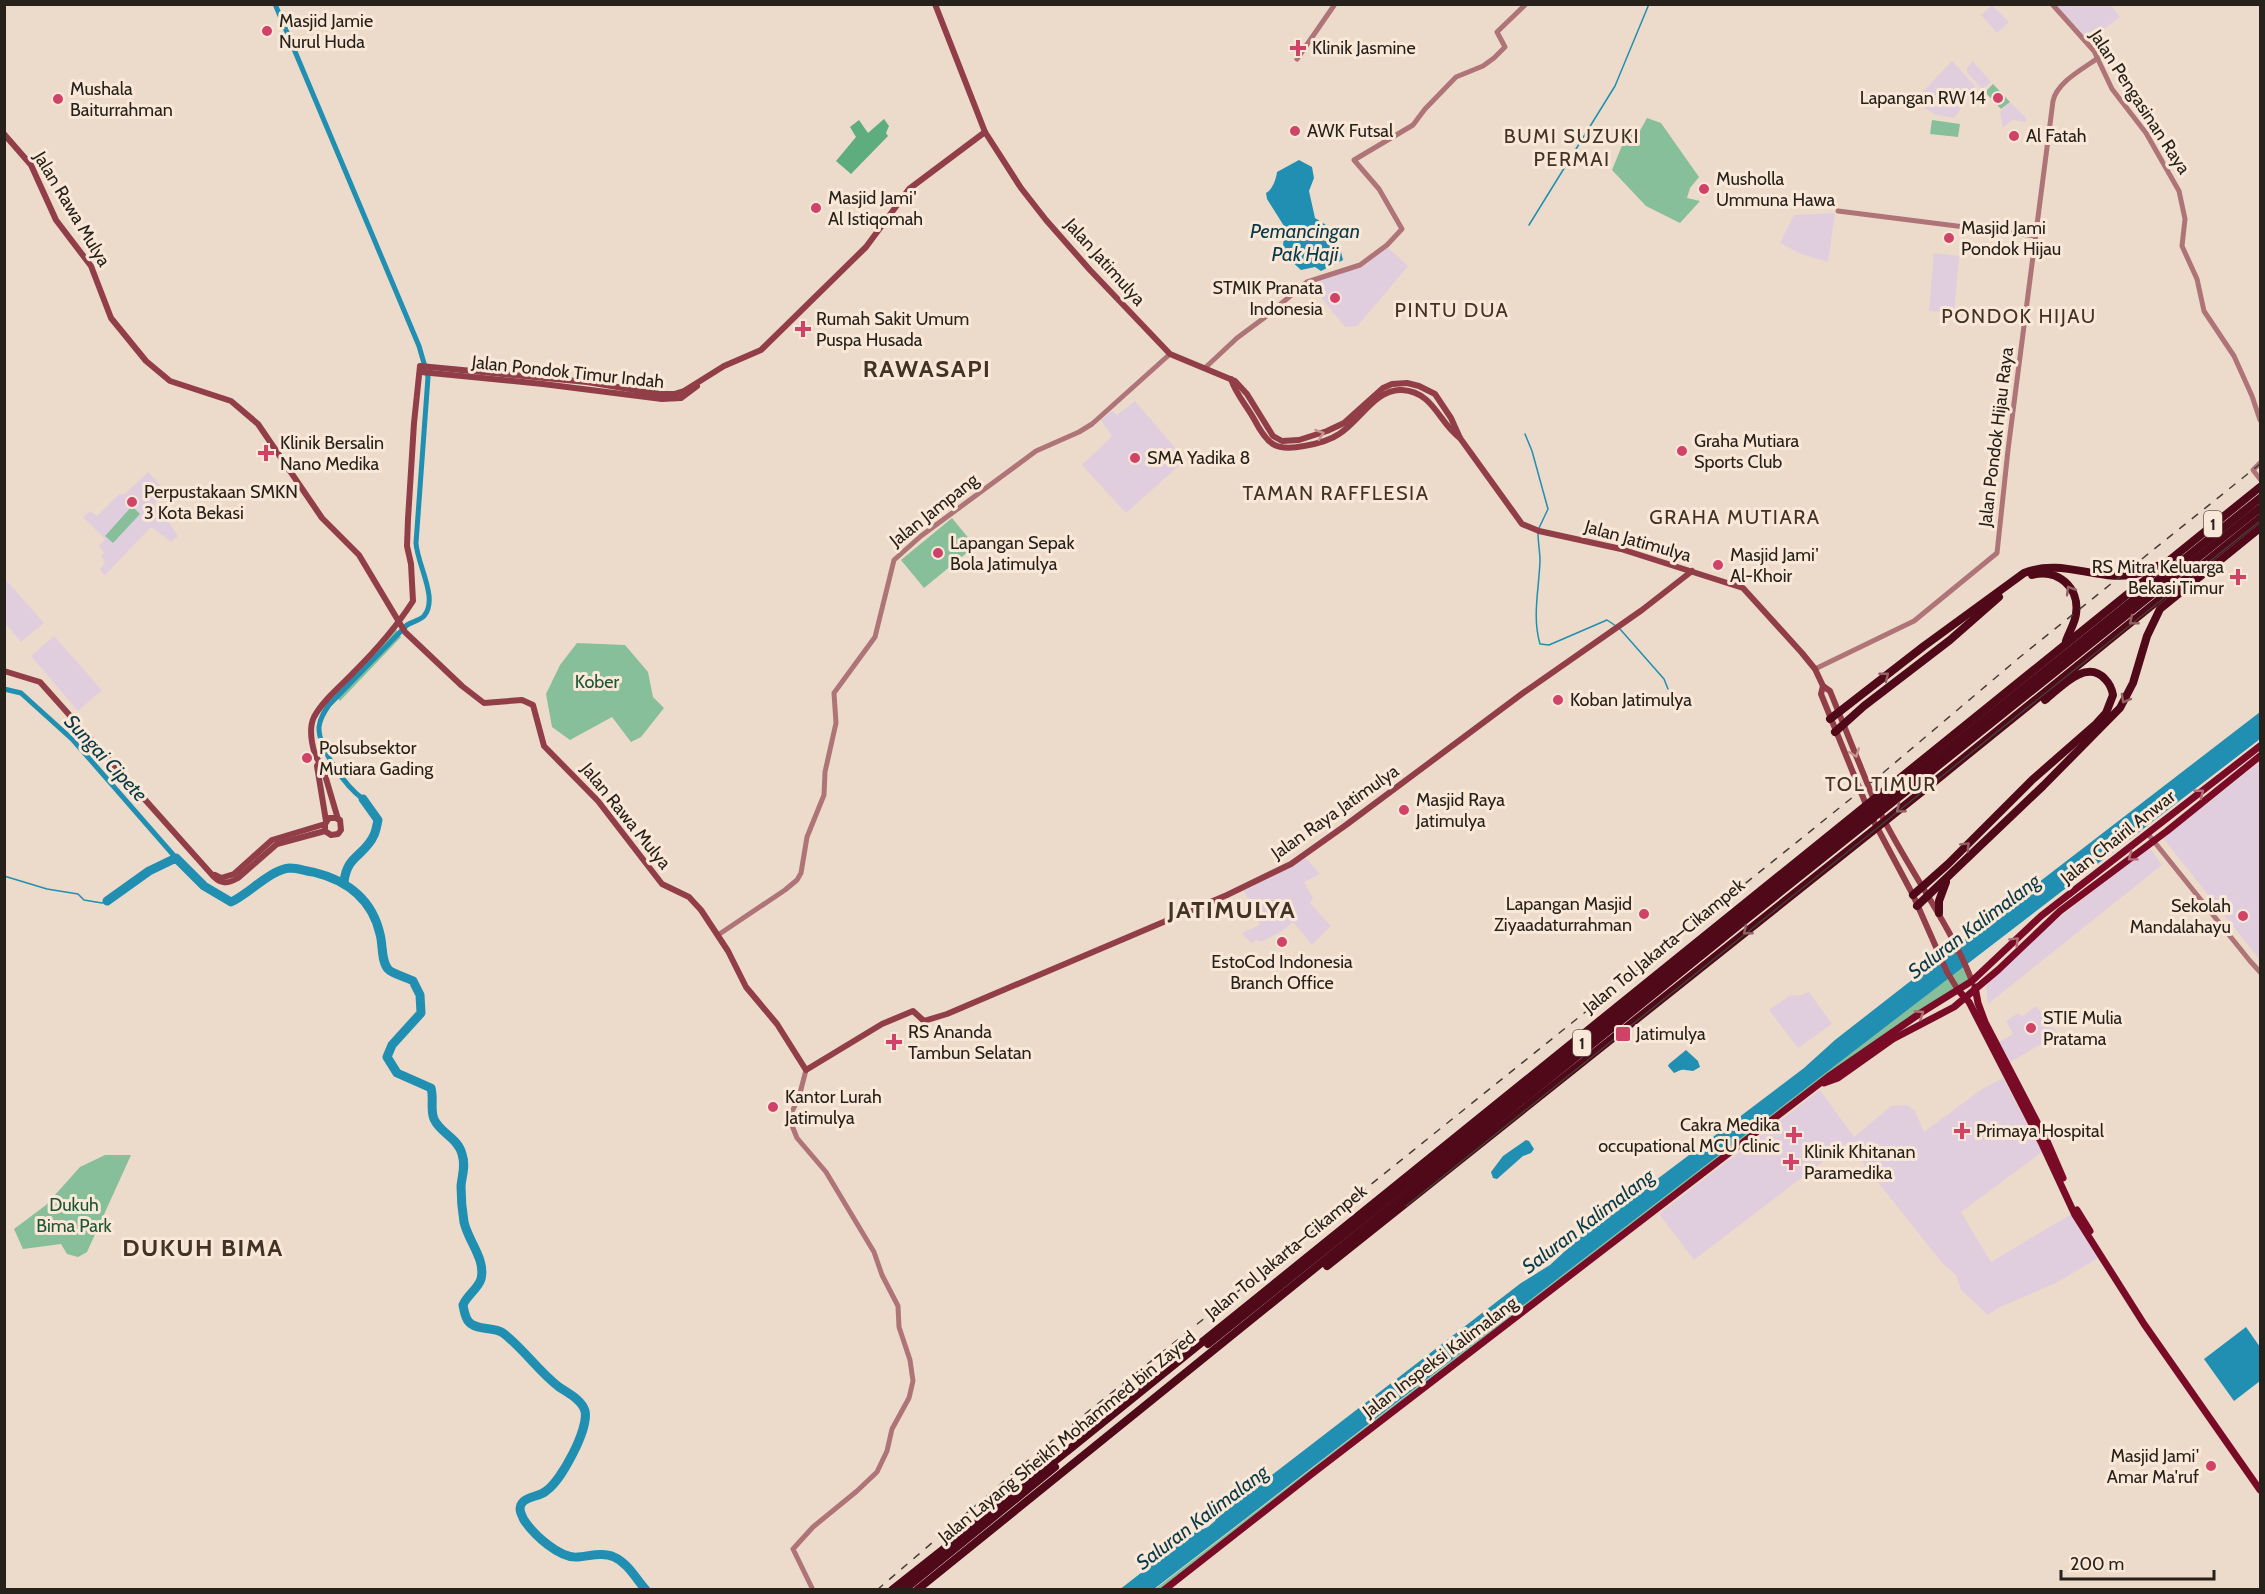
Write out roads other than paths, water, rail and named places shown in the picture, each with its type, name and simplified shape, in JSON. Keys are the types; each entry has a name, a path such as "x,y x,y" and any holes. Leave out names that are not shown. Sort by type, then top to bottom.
{"highway":[{"name":"Jalan Tol Jakarta–Cikampek","path":"892,1590 2260,487"},
{"name":"Jalan Layang Sheikh Mohammed bin Zayed","path":"904,1590 2260,498"},
{"name":"Jalan Layang Sheikh Mohammed bin Zayed","path":"917,1590 2260,508"},
{"name":"Jalan Tol Jakarta–Cikampek","path":"922,1590 1934,782 2260,518"},
{"path":"1917,906 2120,708 2133,683 2146,636 2160,609 2260,528"},
{"path":"1830,719 1924,646 2024,573 2051,567 2101,574 2130,575 2166,562"},
{"path":"1835,732 1864,706 2028,576 2047,573 2057,576 2064,580 2074,592 2077,605 2076,614 2064,644"},
{"path":"1912,895 2032,780 2096,724 2111,704 2113,696 2110,686 2103,676 2092,670 2079,674 1934,782"},
{"path":"1858,698 1864,706"},
{"path":"1939,913 1939,901 1947,879"}],"main road":[{"name":"Jalan Jatimulya","path":"935,4 985,132 1046,220 1170,354 1239,384 1273,436 1282,441 1299,440 1327,431 1344,423 1383,388 1392,384 1407,383 1419,386 1435,394 1451,418 1460,438 1522,524 1536,530 1621,549 1743,588 1760,604 1815,669 1824,686 1830,691 1866,782 1893,839 1939,913 1972,981"},
{"name":"Jalan Pondok Timur Indah","path":"399,623 413,599 411,564 407,546 408,519 414,423 425,369 662,399 684,397 704,379 724,366 761,350 866,247 909,189 985,132"},
{"name":"Jalan Rawa Mulya","path":"4,134 31,165 56,220 91,266 105,304 117,326 146,361 161,375 177,384 231,401 258,424 322,518 359,555 405,632 479,700 488,703 525,700 531,703 535,708 543,744 548,752 572,772 598,801 662,884 692,900 718,935 746,987 777,1024 806,1070"},
{"name":"Jalan Raya Jatimulya","path":"806,1070 896,1018 913,1011 924,1021 947,1014 1227,895 1291,864 1531,686 1617,627 1692,571"},
{"path":"319,763 317,766 325,825 331,835 338,834 342,827 322,765 319,763 312,732 314,718 322,706 399,623"},
{"path":"4,671 40,682 211,873 221,878 229,877 239,870 272,840 325,825 331,818 338,819"},
{"path":"1824,686 1821,694 1830,719 1878,833 1912,895 1956,987 1966,997 2076,1215 2144,1324 2260,1490"},
{"name":"Jalan Chairil Anwar","path":"1972,981 2041,916 2260,746"},
{"name":"Jalan Chairil Anwar","path":"1975,988 2007,962 2060,911 2153,842 2260,756"},
{"path":"1972,981 1985,1022 2047,1141 2079,1214 2086,1220 2098,1250"},
{"name":"Jalan Inspeksi Kalimalang","path":"1164,1590 1821,1084 1906,1027 1956,987 1972,981"},
{"name":"Jalan Inspeksi Kalimalang","path":"1906,1027 1954,1006 1975,988"}],"street":[{"path":"1297,59 1335,4"},
{"path":"1206,368 1237,338 1307,282 1360,265 1387,245 1402,229 1379,189 1354,160 1413,125 1456,77 1494,58 1505,47 1497,32 1526,4"},
{"name":"Jalan Pengasinan Raya","path":"2052,4 2098,58 2112,89 2146,133 2178,191 2185,219 2182,246 2197,279 2204,311 2234,356 2260,420"},
{"name":"Jalan Pondok Hijau Raya","path":"1815,669 1914,621 1997,553 2008,450 2054,96 2064,83 2098,58"},
{"path":"1838,211 2036,236"},
{"name":"Jalan Jampang","path":"718,935 785,890 797,880 801,873 807,837 824,795 825,772 836,723 834,693 874,637 894,560 921,536 1036,451 1092,424 1170,354"},
{"path":"2260,463 2254,468 2260,479"},
{"path":"2148,834 2260,972"},
{"path":"806,1070 799,1097 789,1118 797,1138 826,1172 874,1251 882,1275 898,1306 899,1327 910,1360 913,1381 909,1398 891,1429 887,1451 877,1472 813,1527 793,1549 813,1590"}],"water":[{"name":"Pemancingan Pak Haji","path":"1299,160 1312,167 1314,178 1309,191 1315,218 1326,225 1329,244 1341,252 1343,260 1321,271 1315,267 1301,270 1287,257 1283,250 1284,226 1267,199 1266,193 1275,181 1277,172"},
{"path":"2260,712 2260,739 1154,1589 1119,1590 1191,1534 1208,1527 1219,1513 1264,1481 1521,1283 1550,1265 1578,1239 1804,1068 1835,1040 1908,983"},
{"path":"1686,1050 1698,1061 1700,1067 1693,1071 1683,1070 1674,1073 1668,1066 1669,1064"},
{"path":"1526,1140 1534,1149 1531,1153 1523,1156 1497,1179 1493,1178 1491,1172 1503,1156"},
{"path":"2246,1327 2260,1347 2260,1381 2234,1401 2204,1359"}],"waterway":[{"path":"275,4 419,346 428,377 416,543 428,591 428,609 424,616 407,625 329,705 319,727 323,745 334,766 349,786 363,799"},
{"path":"1529,225 1615,86 1649,4"},
{"path":"1525,434 1548,509 1539,528"},
{"path":"1538,533 1540,561 1536,624 1540,644 1549,645 1607,620 1616,626"},
{"path":"1620,629 1664,679 1668,689"},
{"name":"Sungai Cipete","path":"4,689 21,693 73,740 176,858"},
{"path":"344,883 348,867 370,842 378,820 363,799"},
{"path":"107,901 149,871 176,858 204,886 231,902 268,877 290,868 313,872 336,880 347,886 364,901 376,922 386,966 393,972 413,981 420,995 421,1013 392,1045 387,1057 397,1073 431,1088 434,1119 460,1148 463,1158 461,1190 464,1222 479,1257 482,1272 480,1283 463,1305 467,1318 476,1327 503,1333 551,1381 578,1400 585,1411 583,1430 566,1466 546,1491 522,1503 520,1509 522,1516 548,1545 563,1554 571,1557 601,1555 614,1557 628,1567 646,1590"},
{"path":"4,876 47,889 78,894 84,900 102,903 107,901"}],"tram line":[{"path":"1406,1206 2260,521"}],"railway":[{"path":"877,1590 1038,1452 1884,772 2020,657 2260,464"}],"place":[{"name":"Masjid Jamie Nurul Huda","path":"267,31"},
{"name":"Klinik Jasmine","path":"1298,48"},
{"name":"Lapangan RW 14","path":"1998,98"},
{"name":"Mushala Baiturrahman","path":"58,99"},
{"name":"AWK Futsal","path":"1295,131"},
{"name":"Al Fatah","path":"2014,136"},
{"name":"Musholla Ummuna Hawa","path":"1704,189"},
{"name":"Masjid Jami' Al Istiqomah","path":"816,208"},
{"name":"Masjid Jami Pondok Hijau","path":"1949,238"},
{"name":"STMIK Pranata Indonesia","path":"1335,298"},
{"name":"Rumah Sakit Umum Puspa Husada","path":"803,329"},
{"name":"Graha Mutiara Sports Club","path":"1682,451"},
{"name":"Klinik Bersalin Nano Medika","path":"266,453"},
{"name":"SMA Yadika 8","path":"1135,458"},
{"name":"Perpustakaan SMKN 3 Kota Bekasi","path":"132,502"},
{"name":"Lapangan Sepak Bola Jatimulya","path":"938,553"},
{"name":"Masjid Jami' Al-Khoir","path":"1718,565"},
{"name":"RS Mitra Keluarga Bekasi Timur","path":"2238,577"},
{"name":"Koban Jatimulya","path":"1558,700"},
{"name":"Polsubsektor Mutiara Gading","path":"307,758"},
{"name":"Masjid Raya Jatimulya","path":"1404,810"},
{"name":"Lapangan Masjid Ziyaadaturrahman","path":"1644,914"},
{"name":"Sekolah Mandalahayu","path":"2243,916"},
{"name":"EstoCod Indonesia Branch Office","path":"1282,942"},
{"name":"STIE Mulia Pratama","path":"2031,1028"},
{"name":"Jatimulya","path":"1623,1034"},
{"name":"RS Ananda Tambun Selatan","path":"894,1042"},
{"name":"Kantor Lurah Jatimulya","path":"773,1107"},
{"name":"Primaya Hospital","path":"1962,1131"},
{"name":"Cakra Medika occupational MCU clinic","path":"1794,1135"},
{"name":"Klinik Khitanan Paramedika","path":"1791,1162"},
{"name":"Masjid Jami' Amar Ma'ruf","path":"2211,1466"}],"district":[{"name":"BUMI SUZUKI PERMAI","path":"1572,148"},
{"name":"PINTU DUA","path":"1452,310"},
{"name":"PONDOK HIJAU","path":"2019,316"},
{"name":"RAWASAPI","path":"927,369"},
{"name":"TAMAN RAFFLESIA","path":"1336,493"},
{"name":"GRAHA MUTIARA","path":"1735,517"},
{"name":"TOL TIMUR","path":"1881,784"},
{"name":"JATIMULYA","path":"1232,910"},
{"name":"DUKUH BIMA","path":"203,1248"}],"park label":[{"name":"Kober","path":"597,682"},
{"name":"Dukuh Bima Park","path":"74,1215"}],"water label":[{"name":"Saluran Kalimalang","path":"1974,926"},
{"name":"Saluran Kalimalang","path":"1588,1221"},
{"name":"Saluran Kalimalang","path":"1202,1517"}]}
